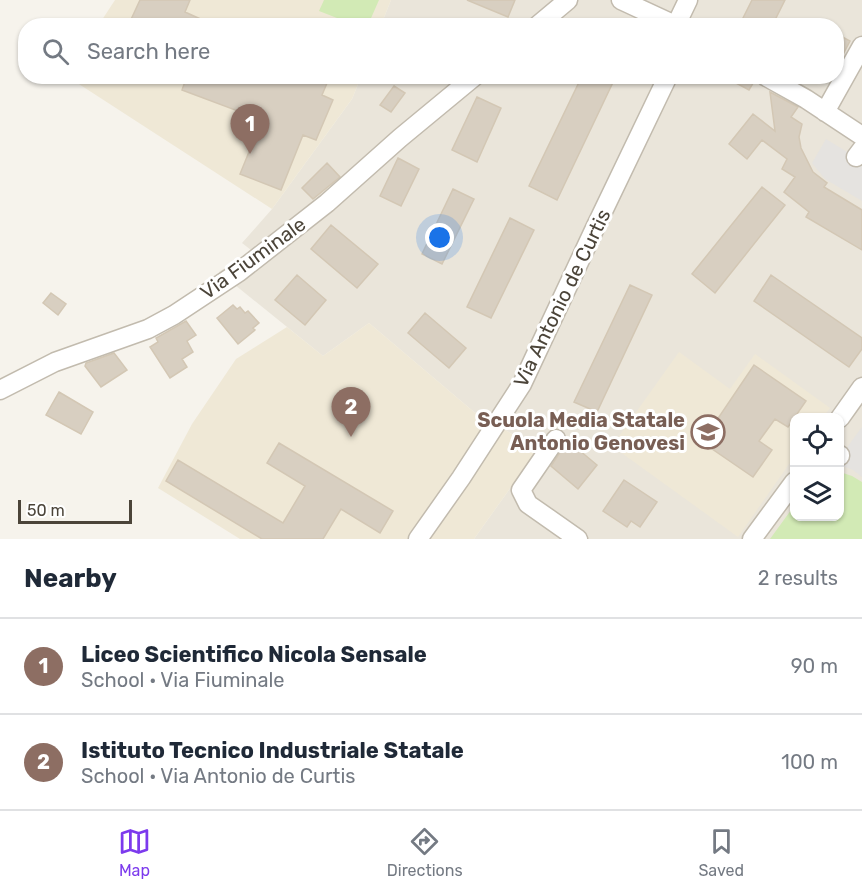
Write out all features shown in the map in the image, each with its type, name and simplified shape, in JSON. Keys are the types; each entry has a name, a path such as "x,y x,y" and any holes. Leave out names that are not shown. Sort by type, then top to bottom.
{"street":[{"path":"547,18 568,0"},
{"path":"621,0 661,18"},
{"path":"679,18 688,0"},
{"path":"844,78 862,46"},
{"name":"Via Fiuminale","path":"0,390 55,362 148,329 174,315 239,272 327,203 465,84"},
{"name":"Via Antonio de Curtis","path":"418,539 522,384 664,84"},
{"path":"779,84 862,136"},
{"path":"825,112 841,84"},
{"path":"844,413 860,395"},
{"path":"556,439 521,490 528,504 578,539"},
{"path":"752,539 790,489"}],"shaded area":[{"path":"115,0 391,0 384,18 103,18"},
{"path":"391,0 862,0 862,539 474,539 538,449 474,412 369,323 323,356 219,272 251,250 242,243 272,209 352,99 358,84 844,84 844,18 384,18"},
{"path":"79,84 358,84 352,99 272,209"},
{"path":"826,139 862,161 862,201 825,179 812,163"},
{"path":"369,323 474,412 538,449 474,539 240,539 158,488 192,424 236,359 287,327 323,356"},
{"name":"Scuola Media Statale Antonio Genovesi","path":"679,352 730,389 755,354 830,408 826,413 790,413 790,463 738,537 612,446"},
{"path":"862,427 862,477 844,467 844,452"}],"green space":[{"path":"324,0 379,0 371,18 337,18 319,11"},
{"path":"844,473 862,482 862,539 770,539 790,512 790,521 844,521"}],"building":[{"path":"140,0 190,0 185,12 198,18 132,18"},
{"path":"467,0 515,0 508,17"},
{"path":"752,0 785,0 776,18 743,18"},
{"path":"844,38 850,41 844,53"},
{"path":"184,84 327,84 322,95 333,100 316,140 303,135 281,190 240,174 262,120 182,90"},
{"path":"578,84 612,84 557,200 529,186"},
{"path":"738,84 753,84 749,90"},
{"path":"394,86 405,93 391,112 380,105"},
{"path":"770,92 798,107 791,117 802,124 799,137 801,148 813,172 827,183 824,187 862,210 862,250 806,217 809,212 784,192 795,177 782,169 787,159 762,140 747,159 729,144 753,114 775,131"},
{"path":"477,97 501,108 477,162 452,150"},
{"path":"398,158 419,169 401,206 380,196"},
{"path":"327,163 340,177 313,199 302,188"},
{"path":"762,187 785,205 715,293 692,274"},
{"path":"453,189 474,199 442,264 422,254"},
{"path":"510,218 534,230 491,318 467,307"},
{"path":"331,225 378,264 357,288 311,249"},
{"path":"297,275 326,300 305,325 275,300"},
{"path":"771,275 862,338 862,349 849,367 754,301"},
{"path":"630,285 652,295 597,412 574,402"},
{"path":"51,293 66,304 58,315 43,303"},
{"path":"233,305 237,309 240,307 245,313 248,311 259,323 253,328 255,330 238,344 217,318"},
{"path":"425,313 466,348 449,368 408,333"},
{"path":"186,321 196,335 187,341 193,352 182,359 187,367 170,378 150,347 158,342 156,338"},
{"path":"114,353 127,370 101,387 85,366 86,363"},
{"path":"754,365 806,401 798,413 790,413 788,427 775,419 759,441 772,450 753,477 702,442"},
{"path":"59,392 93,412 81,434 46,415"},
{"path":"567,440 597,465 578,489 551,466"},
{"path":"279,443 393,511 380,533 341,509 323,539 262,539 166,481 178,460 283,523 305,486 267,463"},
{"path":"624,480 657,502 640,527 631,521 627,527 603,511"}],"place":[{"name":"Liceo Scientifico Nicola Sensale","path":"250,154"},
{"name":"Scuola Media Statale Antonio Genovesi","path":"708,432"},
{"name":"Istituto Tecnico Industriale Statale","path":"351,437"}]}
